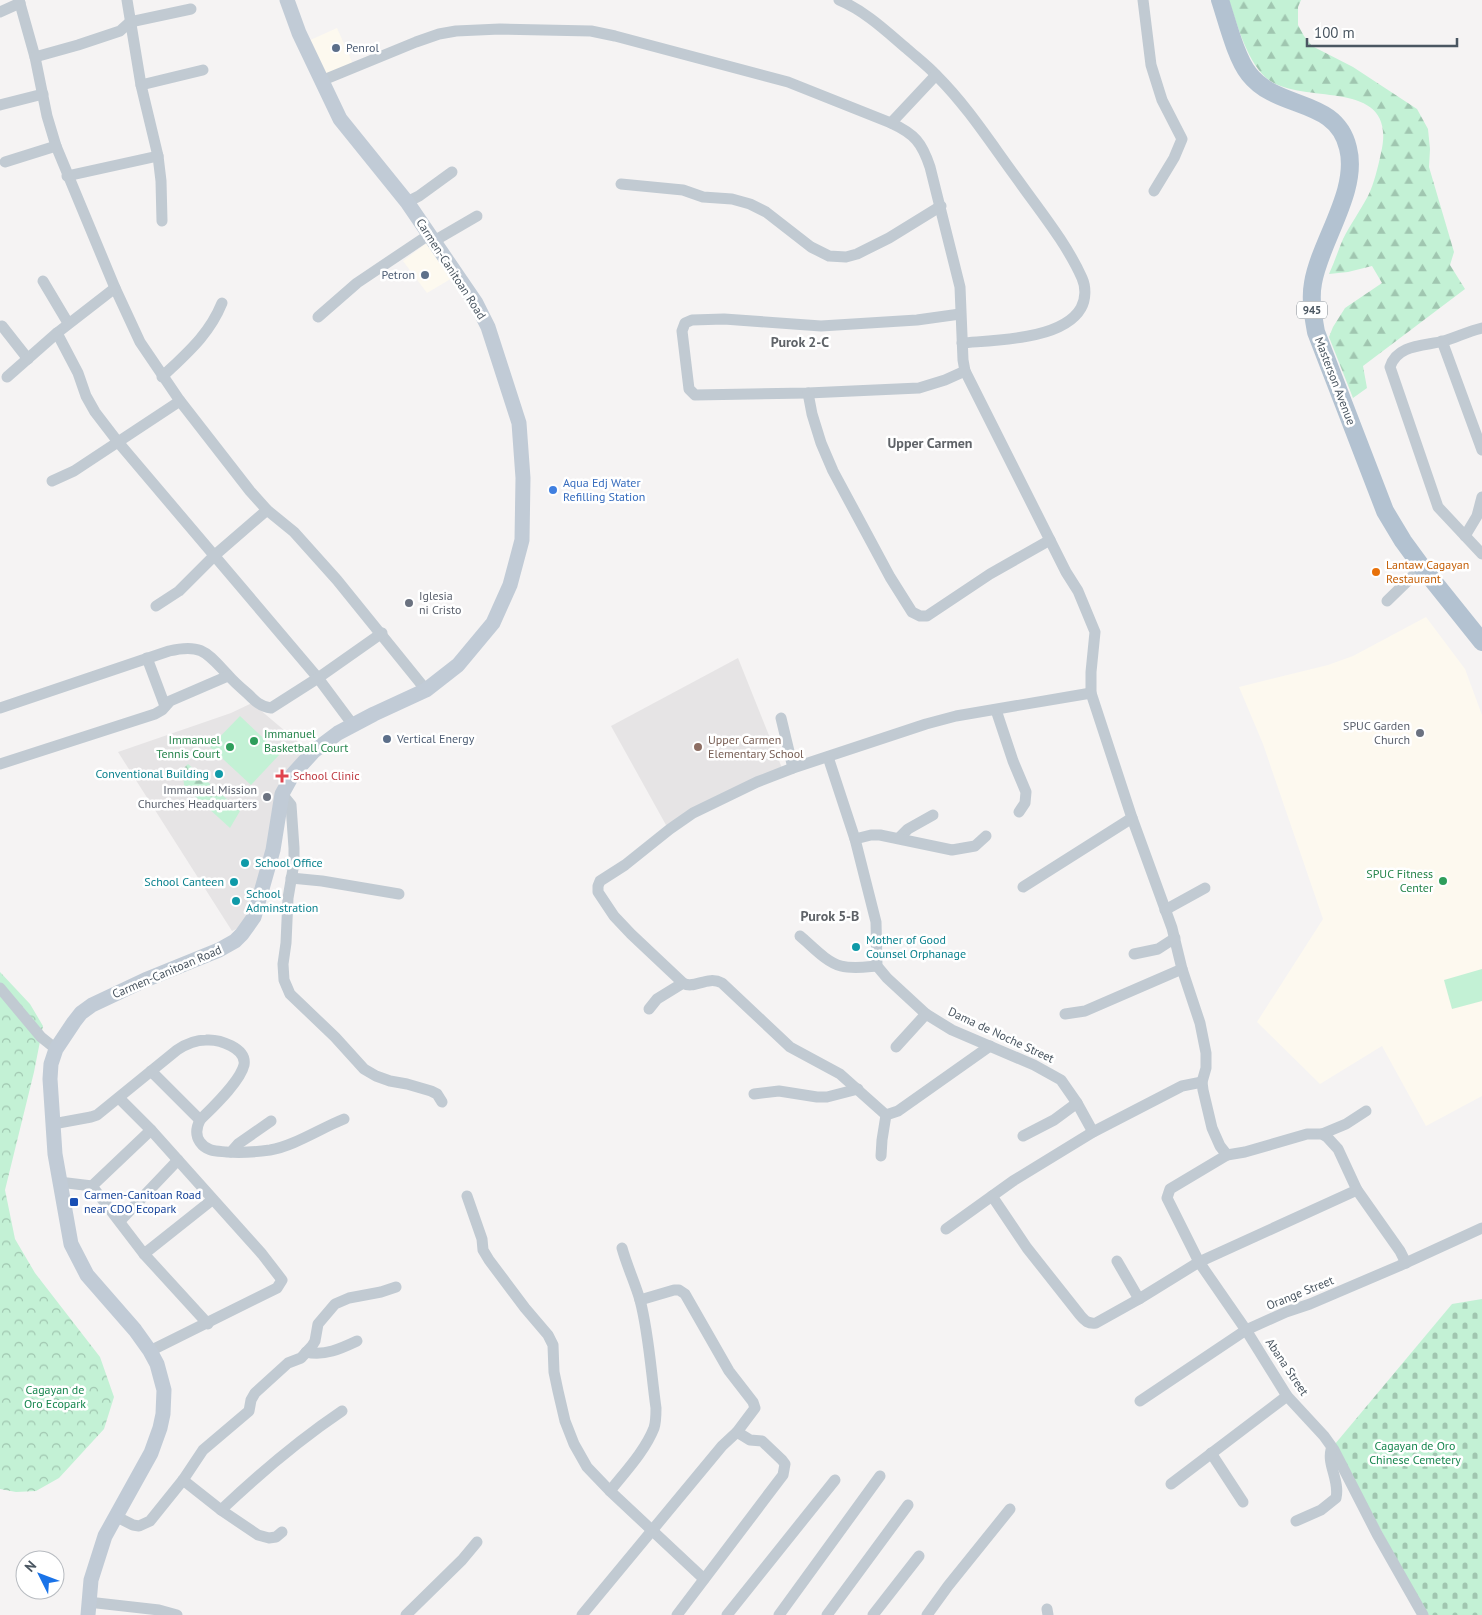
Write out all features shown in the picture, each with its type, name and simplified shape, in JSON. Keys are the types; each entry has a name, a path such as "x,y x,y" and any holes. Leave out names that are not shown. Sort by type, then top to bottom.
{"main road":[{"name":"Carmen-Canitoan Road","path":"88,1608 91,1580 105,1536 150,1453 163,1414 164,1390 157,1364 150,1351 135,1330 87,1275 77,1258 72,1244 55,1154 50,1079 51,1064 56,1049 74,1022 92,1005 145,980 219,950 235,941 242,934 254,917 278,827 282,794 293,774 314,751 338,733 426,690 458,665 493,623 503,604 517,565 522,540 524,478 519,423 488,327 476,303 408,202 340,119 299,33 287,0"},
{"name":"Masterson Avenue","path":"1220,0 1241,60 1248,74 1270,93 1320,111 1330,117 1345,136 1349,150 1350,168 1342,201 1316,269 1311,301 1316,332 1385,511 1403,541 1422,567 1482,642"}],"street":[{"path":"127,0 141,85 158,156 162,221"},
{"path":"839,0 877,23 936,75 976,122 1054,231 1082,279 1085,288 1082,306 1069,321 1060,327 1028,336 962,343"},
{"path":"1143,0 1151,65 1162,100 1182,139 1174,158 1154,191"},
{"path":"0,12 20,1 56,146 67,176 140,342 180,402 250,491 267,510 294,532 337,580 382,633 426,690"},
{"path":"35,57 120,31 130,22 191,9"},
{"path":"321,81 416,42 456,30 590,31 788,82 892,123 915,137 930,167 960,287 960,314 965,371 1050,540 1078,591 1095,632 1091,693 1132,818 1175,938 1182,969 1204,1039 1206,1068 1202,1082 1212,1128 1220,1146 1227,1155 1245,1152 1307,1134 1322,1134 1346,1124 1366,1111"},
{"path":"141,85 203,70"},
{"path":"892,123 936,75"},
{"path":"0,105 42,94"},
{"path":"5,162 56,146"},
{"path":"67,176 158,156"},
{"path":"408,202 452,172"},
{"path":"621,184 683,190 704,196 732,199 750,204 766,212 811,247 829,256 846,257 866,249 889,238 940,206"},
{"path":"318,317 357,283 432,237 476,216"},
{"path":"43,281 68,323"},
{"path":"7,377 68,323 115,288"},
{"path":"162,377 202,339 222,302"},
{"path":"960,314 917,320 821,326 724,319 692,320 682,327 689,389 692,394 808,393 919,388 965,371"},
{"path":"2,326 28,359"},
{"path":"1482,328 1442,341 1409,348 1396,356 1390,367 1438,507 1482,554"},
{"path":"57,333 78,373 86,396 95,412 118,442 318,678 353,725"},
{"path":"1442,341 1454,391 1482,450"},
{"path":"808,393 821,444 833,471 890,577 912,612 920,616 927,616 990,574 1050,540"},
{"path":"52,481 74,470 180,402"},
{"path":"1465,536 1477,516 1482,497"},
{"path":"156,606 178,592 214,555 267,510"},
{"path":"1387,601 1422,567"},
{"path":"0,708 179,648 197,648 212,657 228,676 258,703 271,708 382,633"},
{"path":"147,658 165,706"},
{"path":"0,764 148,717 162,710 170,701 228,676"},
{"path":"886,1115 840,1074 790,1047 722,983 717,980 708,980 687,986 683,983 614,916 598,892 600,881 694,813 757,782 793,768 956,716 1091,693"},
{"path":"996,710 1012,761 1026,792 1025,803 1019,812"},
{"path":"781,718 793,768"},
{"path":"800,936 824,957 840,966 851,968 877,966 876,922 855,839 828,757"},
{"path":"282,794 289,802 292,810 294,862 288,898 283,964 284,980 290,994 335,1037 364,1069 390,1081 431,1091 437,1094 442,1102"},
{"path":"899,838 908,829 933,815"},
{"path":"1023,887 1132,818"},
{"path":"855,839 871,835 899,838 952,850 975,846 986,836"},
{"path":"291,878 322,881 399,894"},
{"path":"1165,910 1206,888"},
{"path":"1134,954 1158,949 1175,938"},
{"name":"Dama de Noche Street","path":"877,966 887,978 926,1014 952,1030 1034,1065 1061,1080 1077,1103 1093,1132"},
{"path":"1065,1014 1085,1011 1182,969"},
{"path":"649,1009 657,999 683,983"},
{"path":"0,988 41,1037 56,1049"},
{"path":"896,1047 926,1014"},
{"path":"53,1124 91,1117 97,1114 177,1050 195,1041 208,1039 222,1042 237,1050 243,1056 244,1065 236,1080 200,1120 197,1126 196,1132 204,1146 215,1151 231,1152 270,1150 285,1146 344,1119"},
{"path":"886,1115 898,1111 990,1046"},
{"path":"151,1071 200,1120"},
{"path":"946,1229 1013,1181 1093,1132 1182,1086 1202,1082"},
{"path":"754,1094 779,1091 827,1098 858,1089"},
{"path":"119,1098 178,1160 262,1254 282,1280 278,1288 150,1351"},
{"path":"1023,1136 1054,1120 1077,1103"},
{"path":"881,1156 886,1115"},
{"path":"231,1152 238,1144 271,1121"},
{"path":"92,1186 151,1130"},
{"path":"1322,1134 1332,1140 1338,1149 1357,1190 1400,1251 1406,1263"},
{"name":"Abana Street","path":"1227,1155 1170,1189 1166,1198 1199,1262 1246,1330 1287,1396 1332,1447 1423,1615"},
{"path":"120,1221 178,1160"},
{"path":"59,1182 92,1186 144,1254 208,1324"},
{"path":"992,1196 1027,1248 1086,1322 1090,1324 1096,1323 1139,1299 1199,1262 1357,1190"},
{"path":"467,1196 482,1239 483,1250 525,1308 548,1335 553,1346 554,1372 565,1421 574,1444 587,1467 652,1532 704,1579"},
{"path":"144,1254 212,1200"},
{"name":"Orange Street","path":"1140,1401 1246,1330 1406,1263 1482,1228"},
{"path":"610,1491 638,1454 654,1428 655,1420 653,1385 640,1300 622,1248"},
{"path":"1117,1261 1139,1299"},
{"path":"115,1516 139,1526 150,1521 183,1480 203,1450 249,1411 251,1400 255,1393 288,1364 301,1358 315,1341 318,1324 336,1304 349,1298 396,1287"},
{"path":"582,1615 722,1446 737,1432 754,1410 755,1405 729,1371 684,1294 679,1290 674,1290 640,1300"},
{"path":"306,1352 315,1354 334,1352 357,1341"},
{"path":"1171,1484 1287,1396"},
{"path":"220,1510 292,1447 342,1411"},
{"path":"677,1615 783,1475 784,1464 782,1460 762,1441 750,1440 737,1432"},
{"path":"1296,1520 1321,1510 1336,1498 1336,1479 1330,1458 1332,1447"},
{"path":"1211,1454 1243,1502"},
{"path":"779,1615 880,1476"},
{"path":"183,1480 220,1510 253,1532 264,1537 276,1537 282,1532"},
{"path":"727,1615 835,1480"},
{"path":"827,1615 908,1505"},
{"path":"927,1615 1010,1509"},
{"path":"406,1615 462,1560 477,1542"},
{"path":"873,1615 919,1556"},
{"path":"88,1608 159,1610 177,1615"}],"shaded area":[{"path":"337,28 353,64 325,76 308,41"},
{"path":"428,242 454,277 427,293 403,261"},
{"path":"1426,617 1465,669 1482,715 1482,1096 1426,1126 1382,1046 1320,1084 1257,1022 1323,919 1263,744 1239,687 1328,665 1353,656"},
{"name":"Upper Carmen Elementary School","path":"738,658 782,768 666,825 611,726"},
{"path":"252,703 310,752 296,774 268,866 243,926 232,931 118,752 231,713"}],"green space":[{"path":"1229,0 1301,0 1298,7 1298,25 1312,46 1353,67 1417,109 1428,129 1429,167 1454,252 1450,265 1465,289 1363,366 1367,388 1353,398 1329,337 1345,308 1382,283 1372,266 1348,272 1329,274 1343,239 1372,186 1381,153 1383,129 1376,113 1363,103 1345,97 1304,92 1269,80 1255,65 1249,54"},
{"path":"240,716 280,754 251,785 210,747"},
{"path":"188,764 240,811 230,828 184,786 183,769"},
{"path":"1482,969 1482,1001 1452,1009 1444,980"},
{"name":"Cagayan de Oro Ecopark","path":"0,972 30,1004 43,1026 34,1072 5,1190 15,1239 35,1273 100,1357 114,1397 104,1429 59,1478 36,1491 16,1492 0,1489"},
{"name":"Cagayan de Oro Chinese Cemetery","path":"1482,1299 1482,1615 1426,1615 1335,1444 1452,1304"}],"place":[{"name":"Penrol","path":"336,48"},
{"name":"Petron","path":"425,275"},
{"name":"Aqua Edj Water Refilling Station","path":"553,490"},
{"name":"Lantaw Cagayan Restaurant","path":"1376,572"},
{"name":"Iglesia ni Cristo","path":"409,603"},
{"name":"SPUC Garden Church","path":"1420,733"},
{"name":"Vertical Energy","path":"387,739"},
{"name":"Immanuel Basketball Court","path":"254,741"},
{"name":"Immanuel Tennis Court","path":"230,747"},
{"name":"Upper Carmen Elementary School","path":"698,747"},
{"name":"Conventional Building","path":"219,774"},
{"name":"School Clinic","path":"282,776"},
{"name":"Immanuel Mission Churches Headquarters","path":"267,797"},
{"name":"School Office","path":"245,863"},
{"name":"SPUC Fitness Center","path":"1443,881"},
{"name":"School Canteen","path":"234,882"},
{"name":"School Adminstration","path":"236,901"},
{"name":"Mother of Good Counsel Orphanage","path":"856,947"},
{"name":"Carmen-Canitoan Road near CDO Ecopark","path":"74,1202"}],"district":[{"name":"Purok 2-C","path":"800,342"},
{"name":"Upper Carmen","path":"930,443"},
{"name":"Purok 5-B","path":"830,916"}]}
